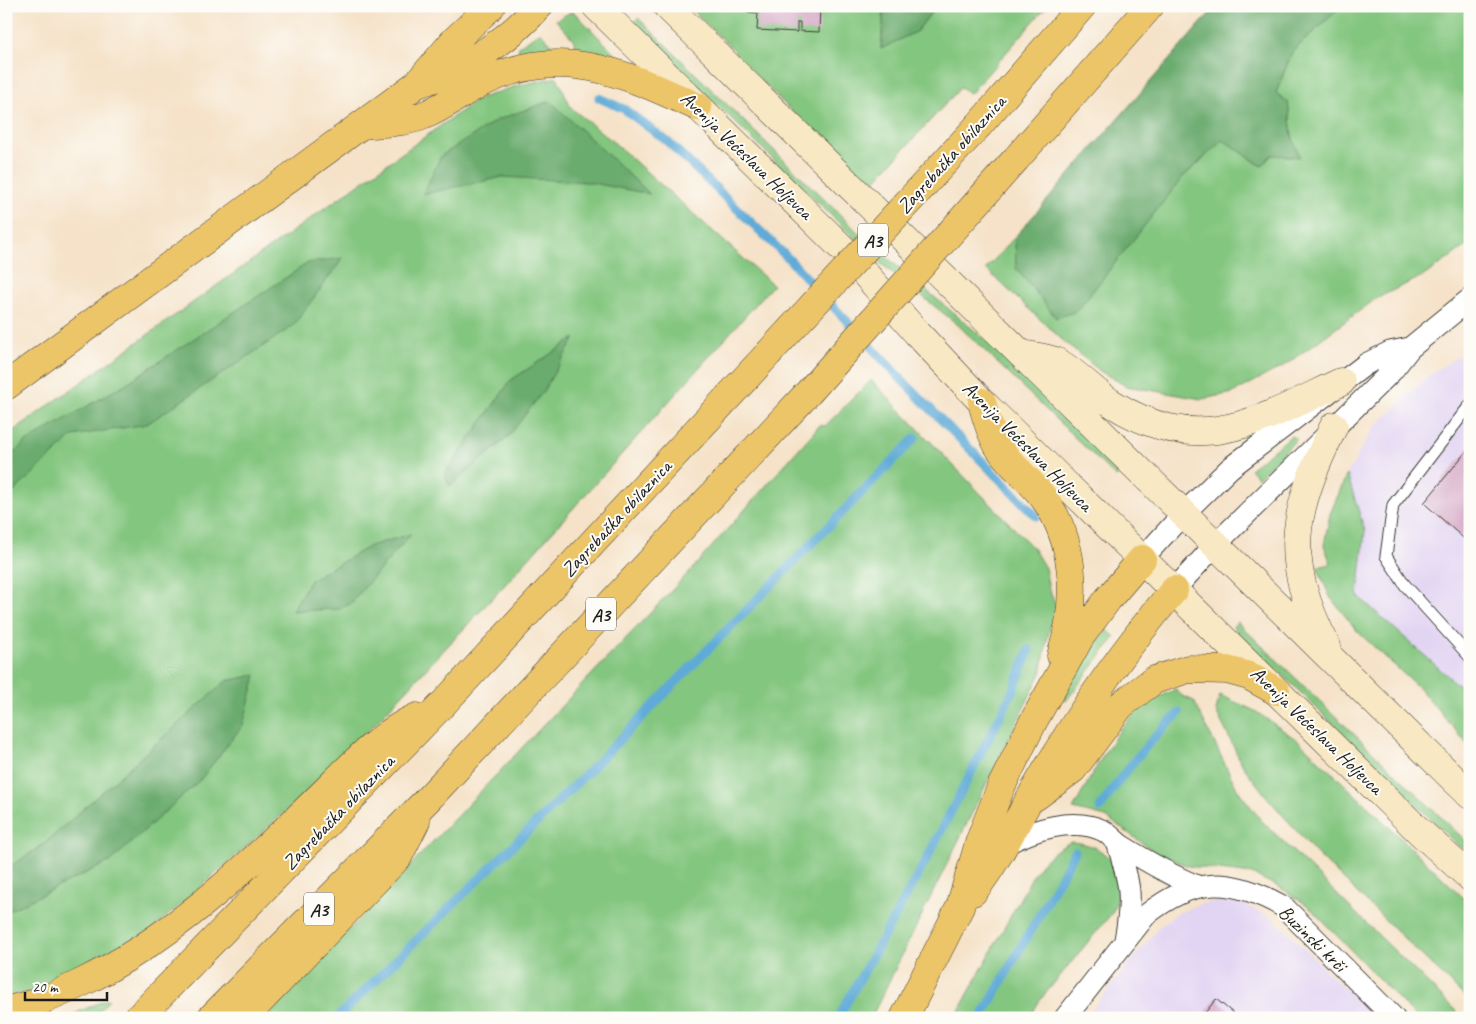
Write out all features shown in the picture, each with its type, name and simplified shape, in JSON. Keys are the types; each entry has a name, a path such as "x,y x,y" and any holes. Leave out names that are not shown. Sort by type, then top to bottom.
{"highway":[{"path":"454,41 464,6"},
{"path":"6,386 416,84 454,41 491,6"},
{"path":"416,84 446,73 487,51 522,25 539,6"},
{"name":"Zagrebačka obilaznica","path":"138,1018 442,706 979,125 1082,6"},
{"name":"A3","path":"211,1018 427,800 809,392 1150,6"},
{"path":"360,125 420,117 481,83 504,73 553,63 587,65 611,72 655,87 698,107"},
{"path":"982,402 987,423 1000,449 1048,504 1061,530 1070,555 1071,610 1066,640 1050,689"},
{"path":"904,1018 960,907 980,840 1001,787 1050,689 1081,636 1142,559"},
{"path":"960,907 984,878 1004,846 1087,702 1134,637 1174,590"},
{"path":"1028,803 1073,769 1121,705 1154,680 1188,669 1227,670 1248,676 1276,691"},
{"path":"6,1010 63,992 110,969 164,935 216,894 380,739 409,720 442,706"},
{"path":"244,1018 398,857 427,800"}],"main road":[{"name":"Avenija Većeslava Holjevca","path":"596,6 846,252 917,333 982,402 1419,831 1470,877"},
{"path":"666,6 1470,795"},
{"path":"1021,354 1054,361 1113,404 1134,416 1166,428 1193,432 1226,430 1255,422 1341,382"},
{"path":"1334,426 1306,490 1296,538 1296,560 1301,584 1322,636 1336,664"}],"street":[{"path":"1174,590 1215,545 1392,371 1410,348 1470,299"},
{"path":"1142,559 1183,514 1230,468 1366,364 1390,352 1410,348"},
{"path":"1004,846 1023,835 1066,826 1095,828 1105,832 1156,867 1197,886"},
{"path":"1117,842 1130,882 1131,900 1124,943"},
{"name":"Buzinski krči","path":"1065,1018 1146,915 1162,902 1197,886 1218,884 1244,889 1264,896 1284,907 1394,1018"}],"lane":[{"path":"1470,405 1392,505 1386,556 1405,585 1470,657"}],"shaded area":[{"path":"1470,348 1470,696 1358,596 1365,531 1347,474 1373,429 1428,376"},
{"path":"1221,901 1243,904 1274,919 1375,1018 1085,1018 1159,927 1176,914 1199,904"}],"green space":[{"path":"688,6 884,6 881,48 917,31 936,6 1047,6 970,94 961,87 871,185 823,142 735,55 735,51"},
{"path":"884,6 936,6 917,31 881,49"},
{"path":"1216,6 1342,6 1292,52 1276,93 1288,102 1292,136 1300,157 1271,155 1262,166 1223,140 1183,177 1077,311 1056,318 1016,268 1015,237"},
{"path":"1342,6 1470,6 1470,243 1425,275 1377,298 1287,364 1233,393 1202,399 1126,386 1100,371 1060,338 986,269 1015,237 1016,268 1183,177 1224,139 1261,166 1292,136 1288,102 1276,93 1292,52"},
{"path":"571,12 575,13 618,59 615,61 578,54 573,39 556,20"},
{"path":"638,18 866,240 987,341 1121,473 1116,477 957,324 879,262 633,23"},
{"path":"540,32 558,51 527,54 518,51 519,46"},
{"path":"557,77 571,108 611,140 773,285 501,589 356,744 282,815 147,934 93,964 32,992 6,998 6,436 478,99 516,86"},
{"path":"550,101 650,194 587,182 503,177 423,194 441,156 497,120"},
{"path":"343,258 293,326 147,424 73,436 6,499 6,460 26,442 127,383 308,263"},
{"path":"575,338 542,393 507,438 450,486 444,475 511,380"},
{"path":"871,380 1033,548 1045,568 1049,589 1056,606 1041,673 871,1018 265,1018 693,568 820,425 825,426"},
{"path":"1291,436 1297,439 1258,478 1250,469"},
{"path":"1347,474 1365,531 1358,596 1470,696 1470,747 1419,688 1358,632 1330,597 1317,567 1331,564 1324,545 1330,514"},
{"path":"411,534 350,604 339,609 292,611 310,580 370,546"},
{"path":"1237,622 1470,845 1470,857 1233,627"},
{"path":"1106,629 1115,637 1066,701 1060,698"},
{"path":"256,675 243,725 200,780 111,861 6,912 6,869 44,844 226,681"},
{"path":"1176,689 1182,696 1194,701 1237,789 1260,819 1463,1018 1417,1018 1307,905 1281,888 1252,874 1188,866 1156,853 1106,817 1073,809 1100,760 1124,725 1133,715 1153,700"},
{"path":"1220,695 1255,711 1300,742 1470,904 1470,1002 1315,852 1266,796 1243,766 1216,711"},
{"path":"1071,842 1085,844 1097,849 1107,856 1114,865 1118,875 1119,887 1112,913 1040,1000 1029,1018 955,1018 1033,875 1041,864 1059,848"},
{"path":"107,999 109,1000 93,1018 65,1018"}],"building":[{"path":"747,6 820,6 819,32 800,31 800,22 797,22 797,32 757,30 758,13 747,12"},
{"path":"1470,447 1470,544 1424,503"},
{"path":"1216,999 1239,1018 1201,1018"}],"waterway":[{"path":"599,98 624,109 668,142 788,258 900,378 1036,516"},
{"path":"337,1018 591,769 915,438"},
{"path":"838,1018 924,864 1013,691 1029,650"},
{"path":"1100,808 1136,758 1179,713"},
{"path":"981,1018 1075,852"}]}
